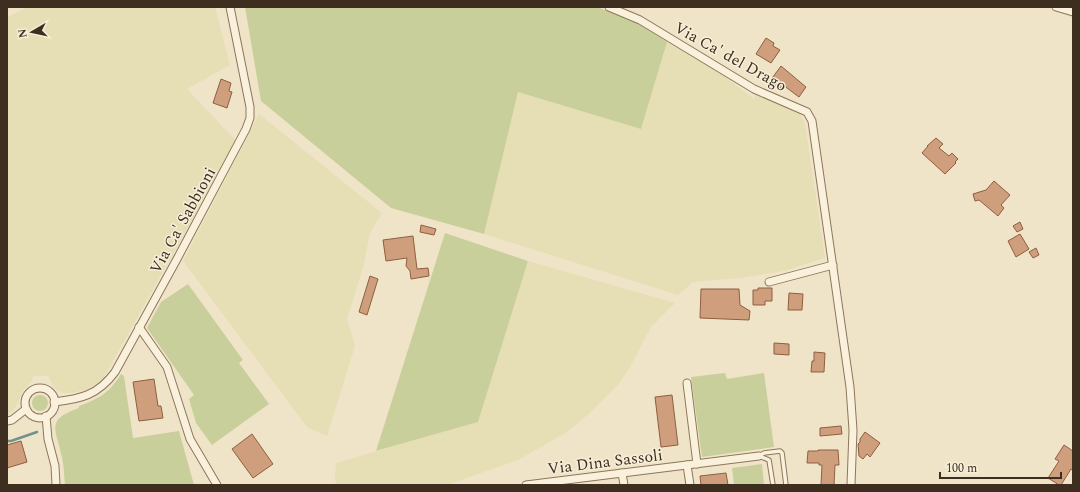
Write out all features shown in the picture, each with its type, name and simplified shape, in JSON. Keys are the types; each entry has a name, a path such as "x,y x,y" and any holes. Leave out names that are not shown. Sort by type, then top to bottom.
{"street":[{"name":"Via Ca' Sabbioni","path":"54,402 76,400 93,393 108,382 115,372 240,143 250,118 250,107 230,7"},
{"name":"Via Ca' del Drago","path":"610,7 640,20 754,89 807,112 812,121 850,387 853,430 851,485"},
{"path":"1056,7 1073,12"},
{"path":"769,282 833,265"},
{"path":"139,327 168,367 190,439 217,485"},
{"path":"687,382 697,464"},
{"path":"36,388 46,390 53,397 54,402 53,410 46,416 37,417 29,413 26,409 26,399 32,390 36,388"},
{"path":"7,421 12,420 26,409"},
{"path":"46,416 48,439 55,466 56,485"},
{"name":"Via Dina Sassoli","path":"526,485 759,456"},
{"name":"Via Dina Sassoli","path":"687,465 690,485"},
{"path":"622,473 624,485"}],"lane":[{"name":"Via Dina Sassoli","path":"759,456 764,453 780,451 782,453 786,485"},
{"path":"759,456 769,460 773,485"}],"shaded area":[{"path":"28,7 215,7 230,65 187,89 236,141 103,379 88,389 72,393 63,393 57,390 48,376 34,376 22,392 14,410 7,414 7,17"},
{"path":"667,42 724,76 754,99 756,94 792,108 800,114 805,123 825,258 784,271 740,278 693,282 678,295 484,234 518,92 641,129"},
{"path":"259,114 382,213 370,233 364,264 347,319 355,346 327,436 307,427 183,261"},
{"path":"528,261 675,303 651,327 629,369 617,386 591,412 567,432 518,460 447,485 336,485 336,463 478,422"}],"green space":[{"path":"245,7 597,7 636,22 667,42 641,129 518,92 484,234 391,208 261,101"},
{"path":"445,233 528,261 478,422 376,451"},
{"path":"188,284 243,360 239,363 269,404 212,445 196,423 189,399 194,395 147,328 161,302"},
{"path":"725,373 727,379 764,373 774,447 702,457 691,377"},
{"path":"121,374 124,376 133,438 179,431 194,485 65,485 63,460 56,432 57,421 68,412 98,398 113,386"},
{"path":"40,395 46,397 48,403 46,409 40,411 34,409 32,403 34,397"},
{"path":"762,464 764,485 734,485 732,468"}],"building":[{"path":"766,38 774,43 773,46 780,50 771,63 756,54"},
{"path":"781,66 806,87 799,97 783,85 779,89 770,81"},
{"path":"221,79 231,83 229,91 232,92 227,108 213,103"},
{"path":"936,138 943,144 939,148 949,156 952,153 958,159 945,174 922,153"},
{"path":"994,181 1010,195 1001,205 1004,208 998,216 979,200 975,201 973,194 986,190"},
{"path":"1020,222 1023,229 1017,232 1013,226"},
{"path":"421,225 436,229 434,235 420,232"},
{"path":"1020,234 1029,249 1016,257 1008,241"},
{"path":"413,236 417,269 428,268 429,276 411,279 410,271 406,266 407,258 386,261 383,240"},
{"path":"1036,248 1039,255 1033,258 1029,252"},
{"path":"370,276 378,279 367,315 359,312"},
{"path":"758,288 772,288 772,301 765,301 765,305 753,305 753,290 758,290"},
{"path":"701,289 739,289 740,305 750,311 749,320 700,318"},
{"path":"789,293 803,294 802,310 788,310"},
{"path":"774,343 789,344 789,355 774,354"},
{"path":"814,352 825,353 824,372 811,372 812,361 814,361"},
{"path":"154,379 158,406 161,406 163,418 139,421 133,382"},
{"path":"672,395 678,445 661,447 655,397"},
{"path":"841,426 842,434 820,436 820,428"},
{"path":"865,432 880,443 870,457 867,454 863,459 859,456 858,444"},
{"path":"252,434 273,464 253,478 232,449"},
{"path":"21,441 27,462 7,468 7,445"},
{"path":"1064,445 1073,451 1073,470 1071,469 1061,485 1059,485 1048,478 1059,461 1055,459"},
{"path":"838,450 839,465 835,465 834,485 821,485 822,465 819,465 819,463 807,463 808,451"},
{"path":"726,473 728,485 701,485 700,476"}],"waterway":[{"path":"7,441 37,432"}]}
